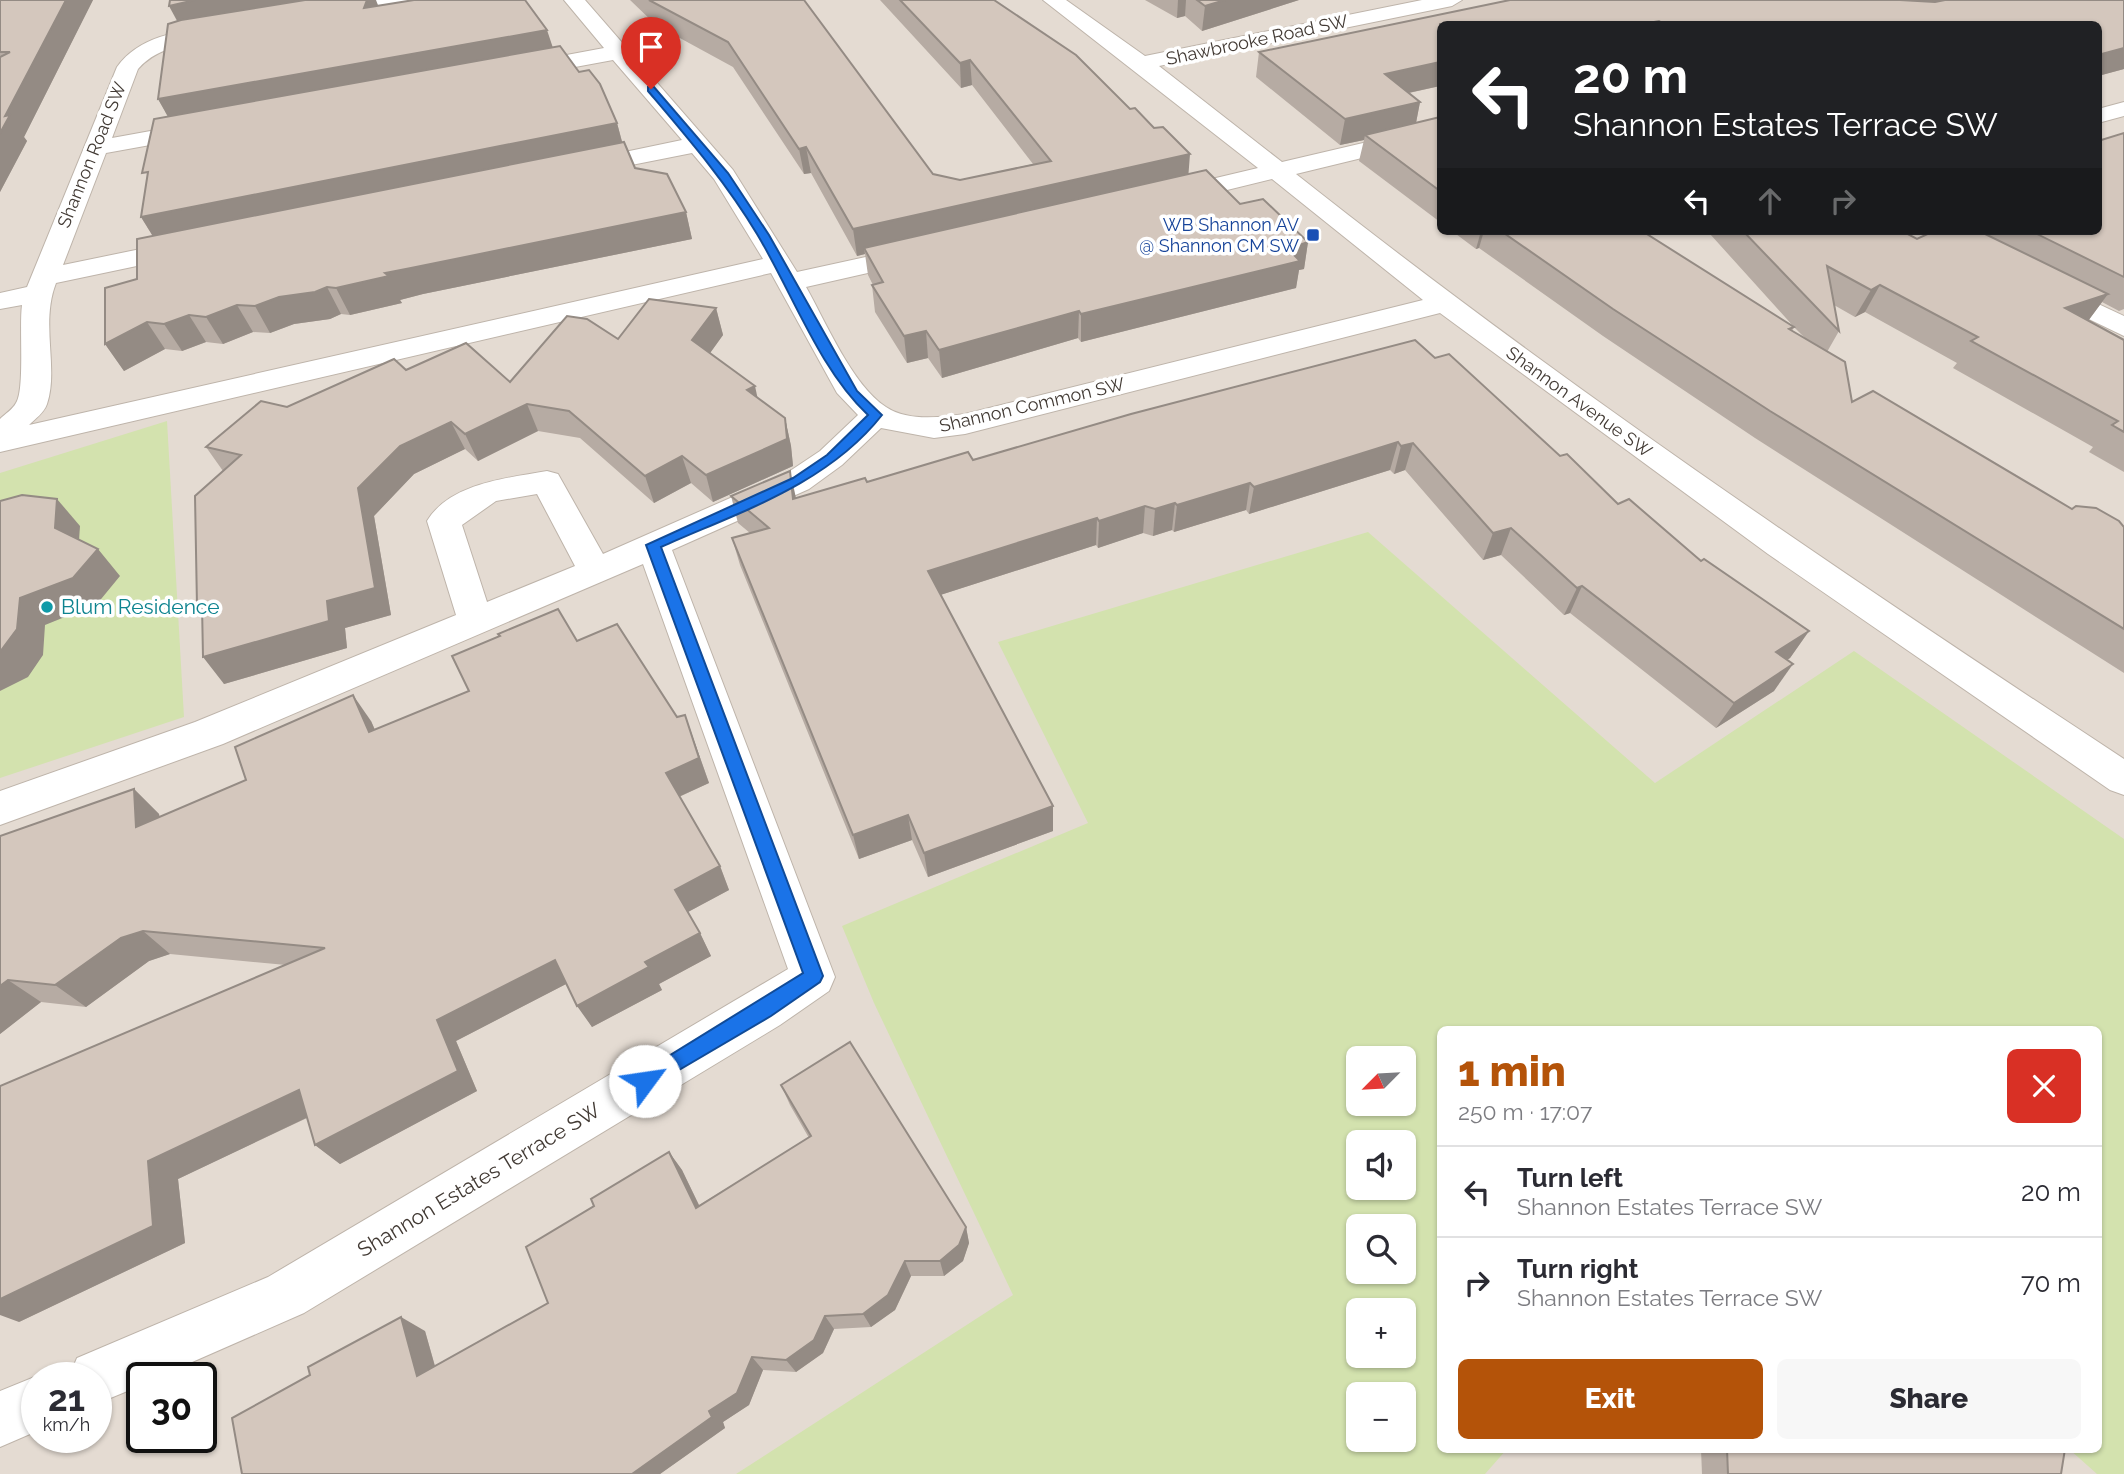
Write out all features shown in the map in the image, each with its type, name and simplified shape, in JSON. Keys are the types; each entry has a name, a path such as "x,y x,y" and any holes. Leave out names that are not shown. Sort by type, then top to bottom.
{"street":[{"path":"300,18 410,0"},
{"name":"Shannon Common SW","path":"574,0 700,144 747,208 852,393 876,415 898,423 934,428 965,424 1444,303"},
{"name":"Shannon Avenue SW","path":"1053,0 1143,63 1275,172 1444,303 1620,432 1835,584 2124,779"},
{"name":"Shawbrooke Road SW","path":"1143,63 1452,0"},
{"name":"Shannon Road SW","path":"0,436 23,416 33,398 33,327 41,285 132,61 149,50 175,40 232,29"},
{"path":"498,74 619,52"},
{"path":"2102,115 2124,109"},
{"path":"95,148 216,126"},
{"path":"1140,202 1437,133"},
{"path":"563,172 700,144"},
{"path":"0,301 41,285 208,244"},
{"path":"0,442 785,273 938,248"},
{"path":"2018,273 2124,327"},
{"path":"0,808 209,733 475,619 595,571 798,481 831,458 876,415"},
{"path":"475,619 444,521 486,492 547,482 595,571"},
{"name":"Shannon Estates Terrace SW","path":"112,1370 286,1295 764,1010 813,976 653,545"},
{"path":"0,1419 21,1410"}],"shaded area":[{"path":"0,0 2124,0 2124,1474 0,1474"}],"green space":[{"path":"167,421 184,717 0,778 0,473"},
{"path":"1368,532 1655,783 1854,651 2124,839 2124,1474 2097,1474 2073,1453 2102,1453 2102,1026 1437,1026 1437,1453 1503,1453 1485,1474 736,1474 1013,1295 874,1003 842,926 1088,823 998,642"}],"building":[{"path":"0,0 66,0 5,116 10,115 0,133 0,57 10,52 0,52"},
{"path":"170,0 195,0 169,6"},
{"path":"305,0 367,0 364,8 414,0 525,0 547,30 158,99 168,24"},
{"path":"649,0 804,0 933,174 960,180 1051,161 970,60 960,63 900,0 994,0 1076,55 1130,109 1135,108 1154,128 1163,127 1190,154 853,229 806,147 799,149 728,42"},
{"path":"1197,0 1225,0 1205,6"},
{"path":"1510,0 2124,0 2124,48 2102,54 2102,21 1437,21 1437,63 1385,74 1420,102 1345,119 1259,52"},
{"path":"560,46 579,72 589,70 600,84 617,123 141,217 148,172 142,173 154,119"},
{"path":"1437,118 1437,189 1365,135"},
{"path":"2124,133 2124,277 2039,235 2102,235 2102,140"},
{"path":"624,142 635,168 667,174 686,212 385,273 389,276 279,297 255,306 237,305 206,317 189,315 164,324 147,322 105,344 105,288 137,279 137,239"},
{"path":"1206,170 1240,204 1263,199 1308,242 1288,249 1300,261 1081,314 1079,311 939,350 926,331 904,336 872,285 883,282 864,248"},
{"path":"1507,235 1648,235 1794,327 1789,329 1845,362 1852,402 1873,391 2072,509 2076,506 2096,508 2119,521 2124,527 2124,629 1770,411 1613,309"},
{"path":"1747,235 1910,235 1917,239 1926,235 1987,235 2108,294 2065,308 2124,340 2124,432 2112,425 2118,421 1971,341 1978,337 1880,285 1871,290 1827,266 1839,331"},
{"path":"649,299 716,308 692,340 755,386 747,390 785,418 787,439 706,475 682,456 645,476 569,411 527,404 465,434 451,422 400,446 358,488 375,588 327,601 329,621 203,657 202,605 197,606 195,496 241,455 206,447 261,401 287,407 394,359 406,370 466,343 510,382 567,316 587,319 618,339"},
{"path":"1415,340 1435,358 1449,354 1560,456 1567,454 1618,504 1629,499 1701,561 1704,559 1809,631 1776,652 1793,664 1734,703 1582,586 1577,588 1511,528 1493,533 1413,443 1401,446 1398,442 1254,487 1250,483 1177,505 1175,503 1155,509 1145,506 1099,521 1097,518 928,571 1053,806 924,853 908,815 853,835 732,538 769,528 731,496 790,471 793,499 865,478 867,482 968,452 973,460 1131,414"},
{"path":"22,495 57,499 55,528 98,549 73,578 20,598 17,629 0,652 0,501"},
{"path":"558,609 577,641 617,624 677,717 685,715 699,758 666,773 720,866 675,890 700,933 645,962 649,967 577,1006 555,960 437,1020 458,1071 315,1145 299,1090 148,1161 153,1226 0,1299 0,1086 325,948 143,931 121,938 55,985 8,980 0,986 0,836 134,789 136,827 246,780 235,747 353,695 369,732 469,691 452,656"},
{"path":"850,1042 966,1227 959,1245 940,1261 905,1261 888,1295 863,1314 825,1316 814,1340 786,1360 752,1357 737,1393 709,1411 712,1417 632,1474 242,1474 232,1418 310,1375 308,1367 401,1317 417,1376 548,1303 526,1247 594,1206 591,1199 669,1152 696,1208 811,1136 781,1085"},
{"path":"1727,1453 2064,1453 2061,1474 1728,1474"}],"place":[{"name":"WB Shannon AV @ Shannon CM SW","path":"1313,235"},
{"name":"Blum Residence","path":"47,607"}],"route":[{"path":"645,1081 764,1010 813,976 653,545 798,481 831,458 876,415 852,393 747,208 700,144 651,89"}]}
